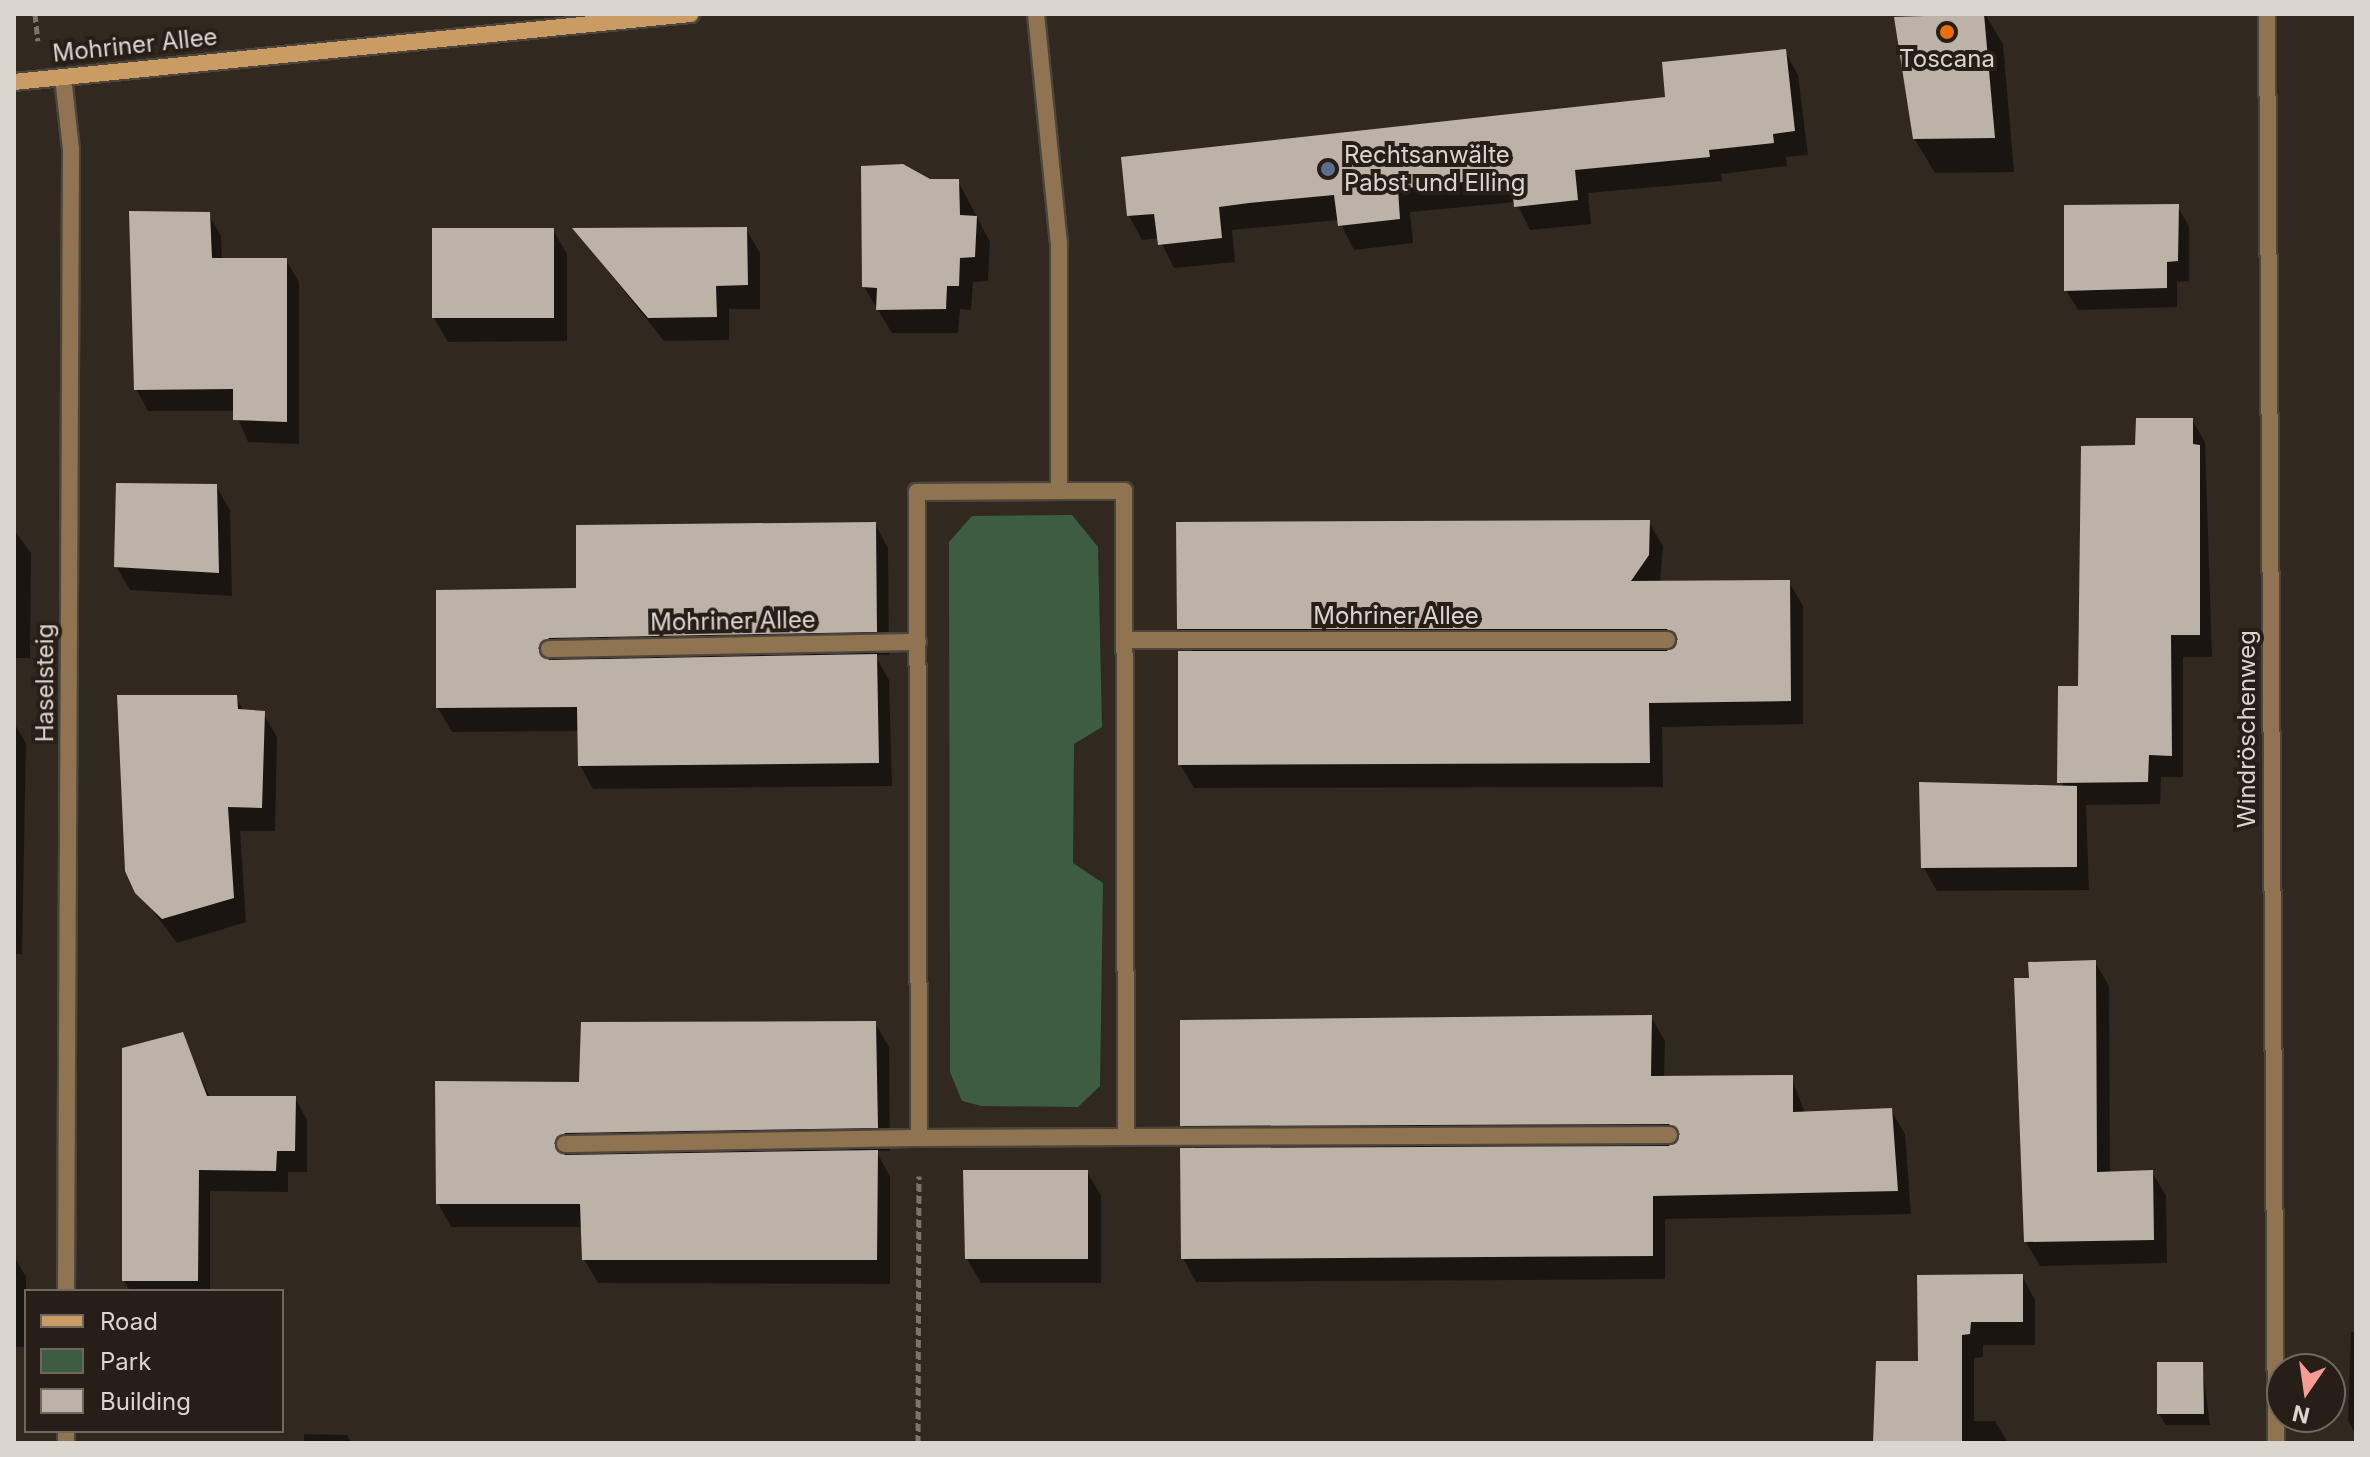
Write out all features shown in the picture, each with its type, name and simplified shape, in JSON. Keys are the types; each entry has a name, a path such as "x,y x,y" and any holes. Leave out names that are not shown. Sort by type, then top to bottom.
{"main road":[{"name":"Mohriner Allee","path":"14,82 691,14"}],"street":[{"path":"1036,14 1059,243 1059,491"},
{"name":"Windröschenweg","path":"2267,14 2276,1443"},
{"name":"Haselsteig","path":"63,77 71,150 66,1289"},
{"path":"919,1138 917,492 1059,491 1124,491 1126,1137"},
{"name":"Mohriner Allee","path":"1124,640 1667,640"},
{"name":"Mohriner Allee","path":"549,649 918,642"},
{"path":"565,1144 919,1138 1669,1135"}],"path":[{"path":"918,1443 919,1138"}],"green space":[{"path":"1072,515 1098,547 1102,727 1074,744 1073,863 1103,883 1100,1086 1078,1107 982,1106 962,1101 950,1072 949,542 972,516"}],"building":[{"path":"1984,14 1995,138 1913,139 1894,17"},
{"path":"1786,49 1795,131 1773,134 1774,143 1709,150 1710,157 1575,170 1578,200 1514,207 1511,177 1398,189 1400,219 1338,226 1334,195 1249,203 1219,207 1222,238 1158,245 1154,214 1127,216 1121,157 1665,97 1662,62"},
{"path":"903,164 930,179 959,179 960,215 977,216 975,257 960,258 959,286 947,286 946,309 876,310 877,288 862,287 861,166"},
{"path":"2179,204 2178,261 2167,262 2167,288 2064,291 2064,205"},
{"path":"129,211 210,212 212,258 287,258 287,422 233,420 233,389 134,390"},
{"path":"747,227 748,285 716,286 717,317 648,318 572,228"},
{"path":"432,228 554,228 554,318 432,318"},
{"path":"2136,418 2193,418 2193,444 2200,445 2200,635 2171,635 2172,756 2149,755 2148,782 2057,783 2058,686 2078,686 2081,446 2135,445"},
{"path":"116,483 217,484 219,573 114,567"},
{"path":"1650,520 1649,555 1631,581 1790,580 1791,701 1649,703 1650,763 1178,765 1178,651 1667,651 1678,639 1667,629 1177,629 1176,522"},
{"path":"876,522 877,632 549,638 538,648 549,660 877,654 879,763 578,766 577,707 436,708 436,590 576,588 576,525"},
{"path":"117,695 237,695 238,709 265,711 262,808 228,807 234,898 162,919 135,893 125,871"},
{"path":"1919,782 2077,786 2077,867 1921,868"},
{"path":"2096,960 2097,1172 2153,1170 2154,1240 2024,1242 2014,978 2029,978 2028,962"},
{"path":"1652,1015 1651,1076 1793,1075 1793,1112 1892,1108 1898,1191 1653,1196 1653,1256 1181,1259 1180,1148 1669,1146 1680,1134 1669,1124 1180,1126 1180,1020"},
{"path":"876,1021 878,1128 565,1133 554,1143 565,1155 878,1150 877,1260 582,1260 580,1204 436,1204 435,1081 579,1082 581,1022"},
{"path":"183,1032 207,1096 296,1096 295,1151 277,1151 276,1171 199,1170 198,1281 122,1281 122,1048"},
{"path":"963,1170 1088,1170 1088,1259 965,1259"},
{"path":"2023,1274 2023,1322 1971,1322 1970,1334 1962,1335 1962,1443 1873,1443 1876,1361 1918,1361 1917,1275"},
{"path":"2157,1362 2203,1362 2204,1414 2157,1414"}],"place":[{"name":"Toscana","path":"1947,32"},
{"name":"Rechtsanwälte Pabst und Elling","path":"1328,169"}]}
